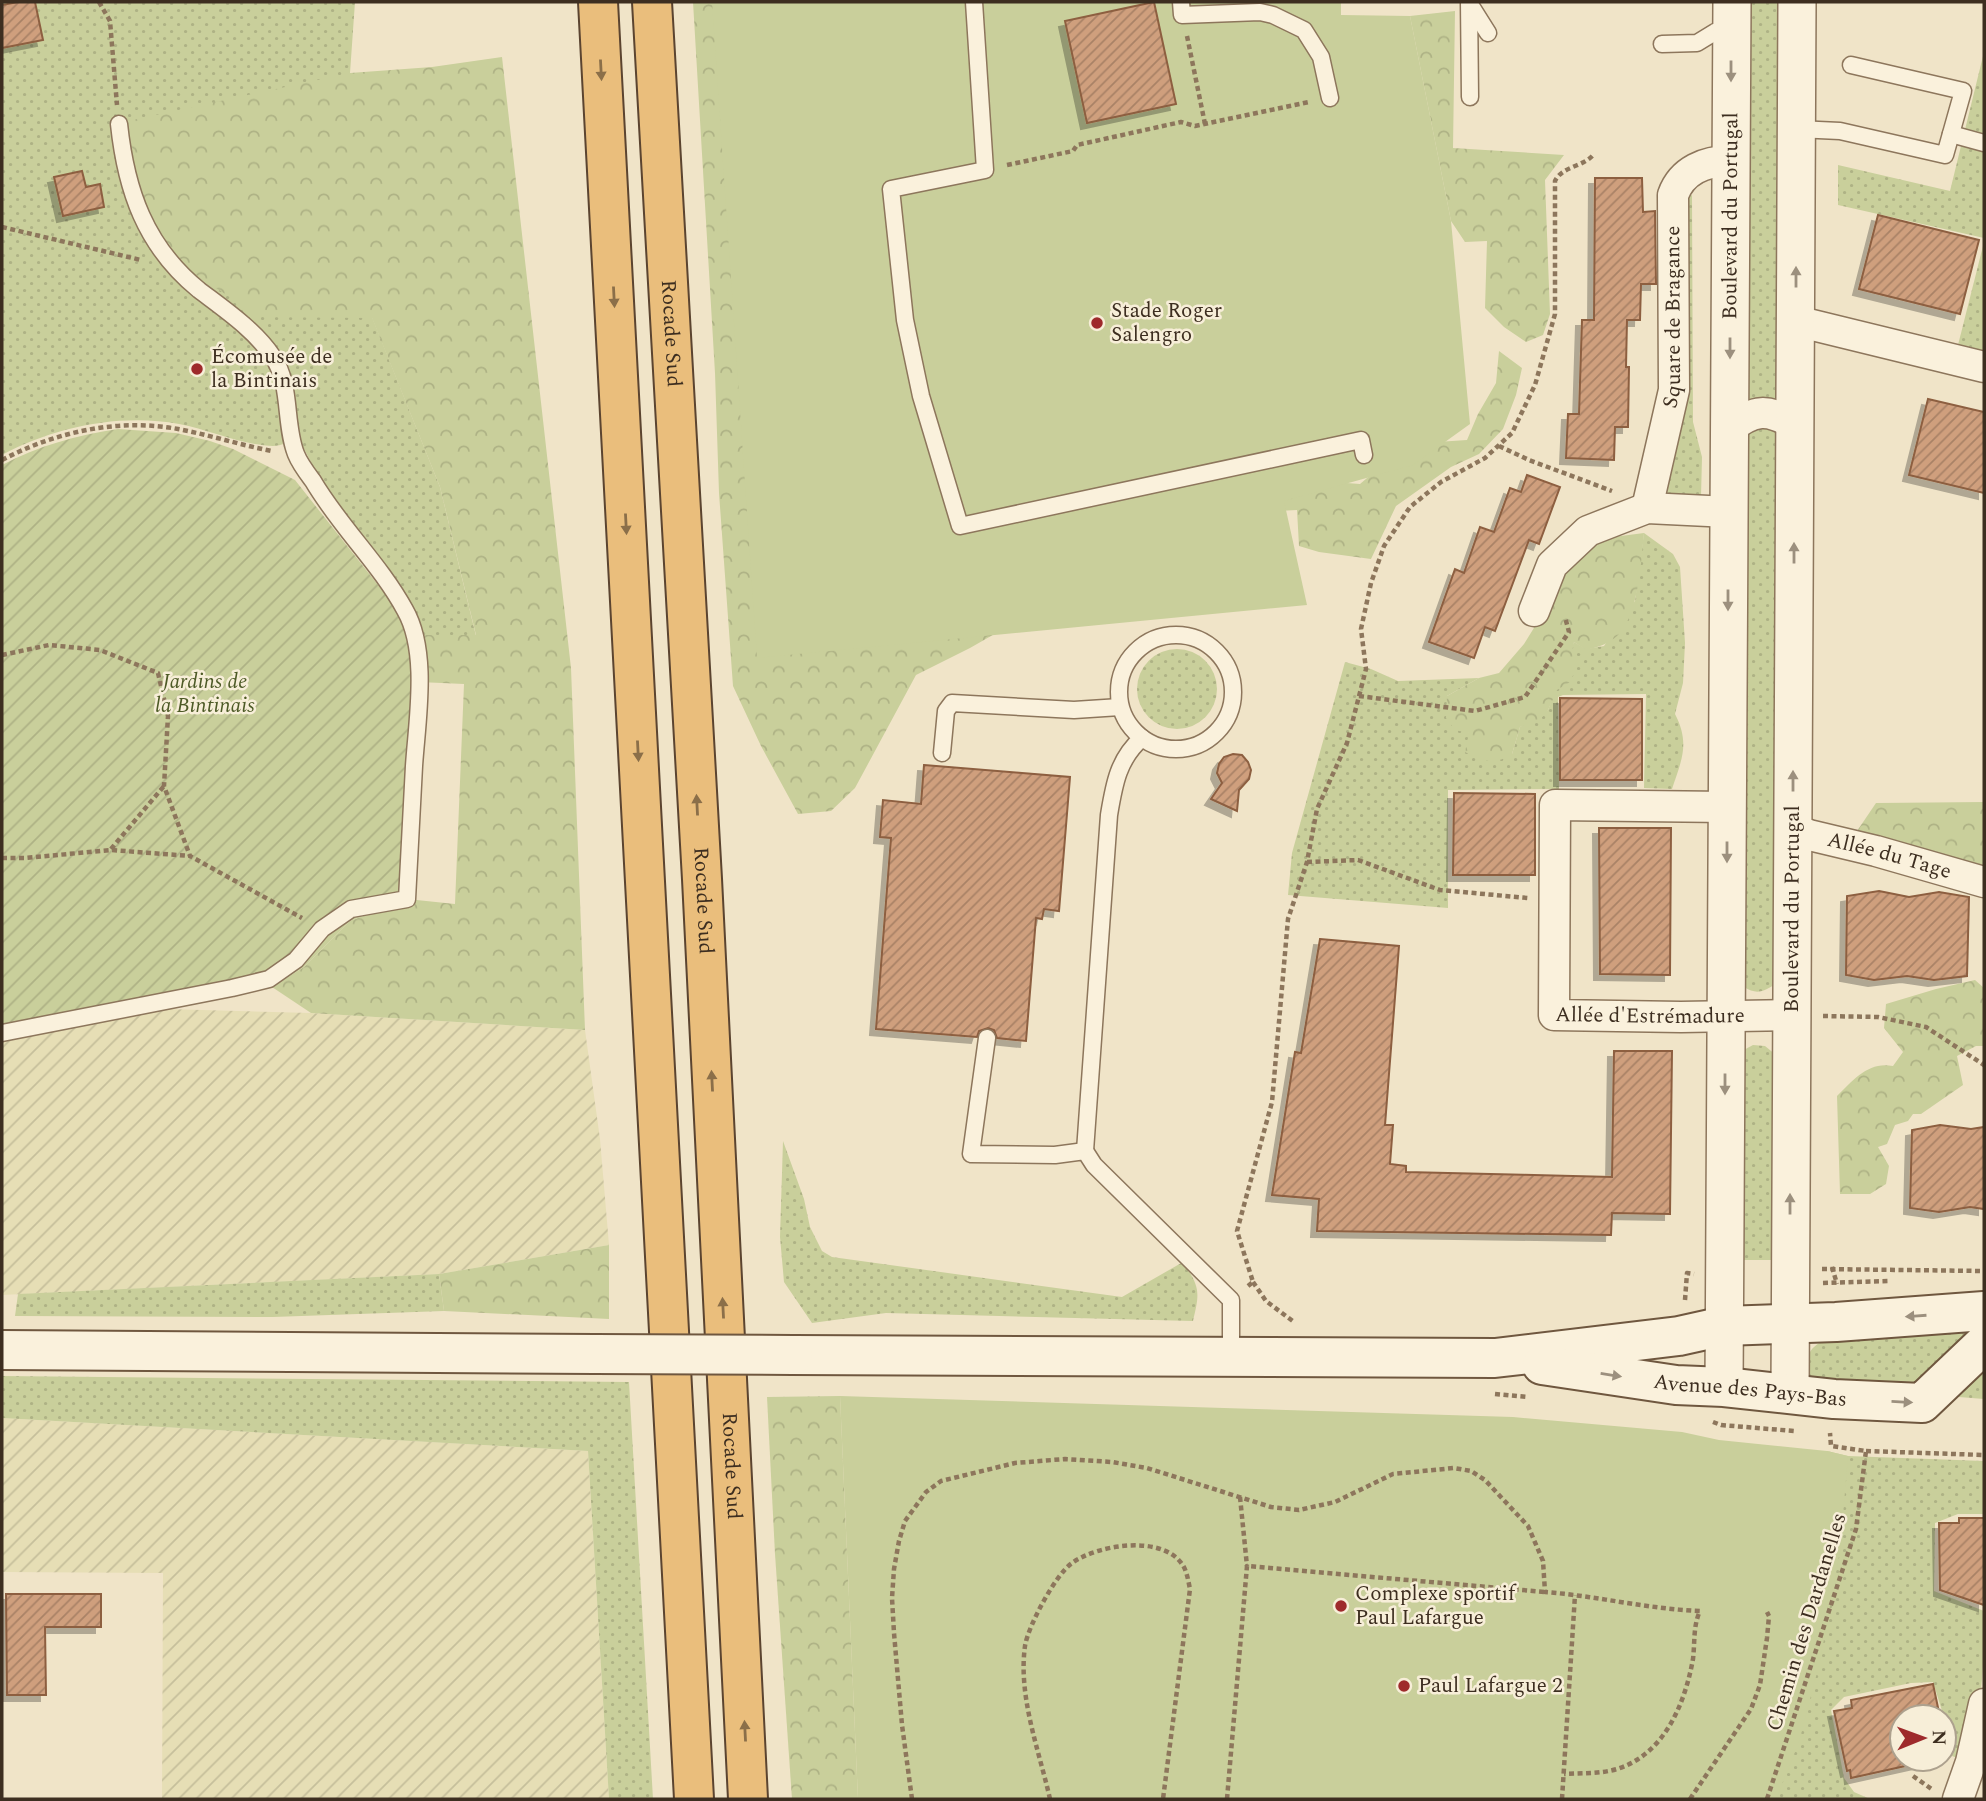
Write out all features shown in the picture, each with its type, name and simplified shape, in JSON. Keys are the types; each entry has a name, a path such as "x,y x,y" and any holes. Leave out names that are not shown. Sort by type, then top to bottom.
{"highway":[{"path":"598,2 694,1799"},
{"name":"Rocade Sud","path":"652,2 701,865 748,1799"}],"main road":[{"name":"Avenue des Pays-Bas","path":"2,1350 1495,1358 1679,1336 1724,1326 1790,1325 1984,1311"},
{"name":"Avenue des Pays-Bas","path":"1495,1358 1658,1383 1834,1399 1922,1403 1984,1344"}],"street":[{"name":"Boulevard du Portugal","path":"1790,1394 1790,1325 1807,1016 1793,829 1797,2"},
{"name":"Boulevard du Portugal","path":"1724,1387 1731,15"},
{"name":"Square de Bragance","path":"1647,508 1674,390 1673,195 1676,186 1694,169 1714,161 1730,161"},
{"path":"1796,321 1984,367"},
{"path":"1729,429 1752,414 1762,413 1773,414 1795,425"},
{"path":"1534,611 1552,565 1588,531 1647,508 1729,512"},
{"name":"Allée d'Estrémadure","path":"1727,807 1555,805 1553,1015 1807,1016"},
{"name":"Allée du Tage","path":"1793,829 1984,882"},
{"path":"1958,1799 1971,1762 1984,1704"}],"lane":[{"path":"974,2 985,170 891,189 907,333 921,396 960,526 1361,440 1364,455"},
{"path":"1469,3 1488,33"},
{"path":"1469,3 1469,97"},
{"path":"1182,8 1260,12 1273,15 1304,30 1321,57 1330,97"},
{"path":"1662,44 1697,43 1715,32 1731,15"},
{"path":"1797,129 1840,131 1945,155 1963,91 1852,65"},
{"path":"2,1033 269,979 296,960 323,929 351,909 407,898 419,682 415,637 406,612 330,510 296,454 282,377 274,358 255,337 173,267 159,251 135,199 123,161 119,124"},
{"path":"1951,134 1984,143"},
{"path":"1182,634 1201,639 1216,650 1227,666 1233,684 1232,704 1225,721 1213,736 1196,746 1178,749 1158,747 1142,738 1128,724 1120,708 1118,689 1122,670 1132,654 1146,642 1164,635 1182,634"},
{"path":"942,753 946,711 952,703 1074,710 1120,708"},
{"path":"1142,738 1131,747 1121,762 1109,814 1085,1151 1094,1166 1231,1300 1231,1356"},
{"path":"987,1038 971,1154 1055,1155 1085,1151"}],"path":[{"path":"99,2 110,21 119,124"},
{"path":"1182,8 1205,124"},
{"path":"985,170 1073,151 1077,145 1181,122 1195,126 1330,97"},
{"path":"1298,1325 1266,1301 1252,1282 1237,1231 1272,1102 1288,919 1307,862 1317,809 1347,744 1366,669 1362,629 1371,583 1384,546 1410,507 1441,482 1485,458 1512,433 1535,385 1555,314 1555,181 1558,174 1588,160 1594,154"},
{"path":"2,227 173,267"},
{"path":"2,460 38,443 118,425 177,429 296,454"},
{"path":"1499,446 1529,460 1602,486 1647,508"},
{"path":"1359,696 1475,711 1524,697 1569,632 1552,565"},
{"path":"2,655 48,645 100,650 158,673 168,716 164,786 190,856"},
{"path":"111,850 164,786"},
{"path":"2,858 111,850 190,856 323,929"},
{"path":"1307,862 1358,860 1440,890 1555,901"},
{"path":"1807,1016 1878,1017 1926,1027 1984,1065"},
{"path":"1832,1267 1849,1270 1984,1271"},
{"path":"1231,1300 1252,1282"},
{"path":"1834,1399 1830,1446 1866,1451 1984,1455"},
{"name":"Chemin des Dardanelles","path":"1768,1799 1856,1529 1866,1451"},
{"path":"912,1799 902,1725 892,1598 898,1541 905,1521 926,1492 942,1481 1015,1463 1065,1459 1112,1462 1147,1468 1271,1507 1299,1510 1335,1502 1393,1475 1454,1468 1472,1472 1485,1480 1528,1526 1542,1561 1545,1592"},
{"path":"1227,1799 1247,1566 1240,1497"},
{"path":"1049,1799 1031,1724 1025,1681 1025,1644 1041,1605 1058,1577 1071,1564 1088,1553 1109,1547 1132,1546 1168,1552 1181,1562 1190,1589 1163,1799"},
{"path":"1247,1566 1545,1592 1666,1610 1700,1611 1696,1621 1693,1658 1686,1688 1672,1724 1659,1741 1639,1758 1620,1768 1601,1773 1564,1774"},
{"path":"1562,1799 1575,1595"},
{"path":"1689,1799 1751,1709 1760,1685 1767,1638 1767,1612"}],"shaded area":[{"path":"166,1009 311,1013 585,1030 600,1139 609,1245 439,1274 2,1295 2,1039"},
{"path":"2,1418 588,1451 609,1799 162,1799 163,1573 2,1572"}],"green space":[{"name":"Écomusée de la Bintinais","path":"2,2 355,2 350,73 372,317 440,487 476,636 423,635 408,600 330,499 299,439 276,446 261,445 179,424 134,420 65,430 2,455"},
{"path":"693,2 762,2 1320,481 1360,484 1407,444 1467,440 1496,383 1499,351 1522,368 1516,395 1503,429 1479,454 1451,467 1396,506 1371,559 1319,552 1299,546 1297,510 1278,511 1012,624 916,675 855,788 831,811 798,814 761,746 733,686 719,493 715,373"},
{"name":"Stade Roger Salengro","path":"712,2 1341,2 1341,15 1410,16 1451,221 1470,424 1413,465 1284,501 1307,605 757,658"},
{"path":"1744,2 1786,2 1784,404 1741,404"},
{"path":"1455,11 1453,148 1564,155 1545,180 1550,314 1543,335 1526,342 1504,327 1485,308 1487,241 1465,242 1451,221 1410,16"},
{"path":"1983,56 1984,238 1838,205 1838,165 1950,191"},
{"path":"502,57 571,668 585,1030 311,1013 272,987 304,967 350,921 407,899 455,904 464,684 419,682 423,635 476,635 440,487 372,318 260,317 184,267 158,236 131,164 128,121 350,73 432,67"},
{"path":"1692,195 1693,422 1702,457 1701,497 1670,498 1661,485 1685,197"},
{"path":"1984,242 1984,359 1956,353"},
{"path":"1746,426 1777,426 1776,983 1756,992 1744,987"},
{"name":"Jardins de la Bintinais","path":"118,429 176,433 210,441 233,449 295,480 401,614 411,661 411,687 399,897 378,910 350,921 304,967 272,987 78,1027 2,1039 2,465 58,442"},
{"path":"1644,533 1673,554 1680,567 1685,643 1683,683 1675,714 1680,724 1683,751 1672,789 1644,788 1646,694 1563,695 1558,697 1559,789 1448,790 1448,908 1288,895 1292,853 1345,662 1371,669 1398,681 1479,678 1447,696 1469,733 1512,754 1520,727 1548,710 1574,642 1586,649 1604,646 1635,601"},
{"path":"1644,533 1635,599 1620,633 1604,644 1586,650 1574,642 1572,652 1580,660 1570,682 1557,690 1548,710 1538,722 1520,727 1512,754 1499,760 1488,761 1465,752 1469,733 1455,730 1446,718 1447,696 1479,678 1499,673 1524,644 1537,623 1561,569 1590,540"},
{"path":"1177,649 1192,652 1205,661 1214,674 1217,689 1214,704 1205,717 1192,726 1177,729 1162,726 1149,717 1140,704 1137,689 1140,674 1149,661 1162,652"},
{"path":"1984,802 1984,871 1855,834 1876,803"},
{"path":"1975,980 1984,988 1984,1046 1976,1046 1957,1056 1963,1085 1921,1114 1913,1114 1908,1121 1895,1125 1887,1144 1878,1147 1889,1166 1886,1184 1870,1194 1840,1194 1837,1096 1869,1069 1884,1065 1893,1066 1903,1052 1884,1028 1886,1004"},
{"path":"1753,1045 1765,1046 1776,1055 1773,1260 1736,1260 1742,1051"},
{"path":"783,1141 804,1199 810,1227 822,1251 832,1257 1122,1297 1183,1262 1197,1290 1193,1321 886,1313 812,1323 784,1282 780,1237"},
{"path":"609,1245 609,1319 444,1311 439,1274"},
{"path":"439,1274 444,1311 273,1317 15,1316 18,1294"},
{"path":"1984,1328 1984,1399 1820,1386 1809,1379 1809,1354 1815,1346 1827,1339"},
{"path":"2,1376 629,1382 653,1799 609,1799 588,1451 2,1418"},
{"path":"840,1396 858,1799 792,1799 767,1397"},
{"name":"Complexe sportif Paul Lafargue","path":"840,1396 1513,1417 1682,1432 1719,1440 1827,1451 1848,1456 1840,1551 1820,1661 1799,1742 1776,1799 858,1799"},
{"path":"1827,1451 1848,1456 1984,1461 1984,1514 1958,1514 1935,1523 1934,1591 1984,1611 1979,1705 1963,1760 1958,1758 1958,1703 1940,1703 1933,1682 1911,1683 1844,1697 1831,1710 1844,1778 1854,1792 1870,1799 1741,1799"}],"building":[{"path":"35,2 43,40 2,48 2,5"},
{"path":"1154,2 1176,104 1087,123 1065,21"},
{"path":"82,171 86,187 100,184 104,207 63,216 54,177"},
{"path":"1595,178 1642,178 1643,212 1655,211 1656,284 1641,284 1640,320 1627,320 1628,427 1615,427 1614,460 1566,458 1568,414 1579,414 1582,320 1594,320"},
{"path":"1878,215 1979,240 1960,314 1859,289"},
{"path":"1928,399 1984,412 1984,493 1909,475"},
{"path":"1527,475 1560,487 1539,544 1529,540 1495,631 1485,627 1474,658 1429,642 1455,569 1464,573 1480,527 1494,532 1510,488 1521,492"},
{"path":"1560,698 1642,699 1642,780 1560,780"},
{"path":"1242,755 1251,770 1249,779 1239,790 1237,811 1211,799 1222,783 1217,773 1219,764 1224,757"},
{"path":"924,765 1070,777 1059,911 1044,909 1042,919 1036,918 1026,1041 997,1038 994,1030 988,1028 979,1031 977,1037 876,1029 891,838 880,837 883,800 921,804"},
{"path":"1454,793 1535,794 1535,875 1453,875"},
{"path":"1599,828 1671,828 1670,975 1600,974"},
{"path":"1879,891 1909,897 1939,892 1969,897 1967,976 1934,980 1907,976 1874,980 1846,975 1847,896"},
{"path":"1320,939 1399,946 1385,1125 1393,1125 1390,1164 1406,1166 1406,1172 1612,1177 1614,1051 1672,1051 1670,1214 1612,1213 1611,1235 1317,1231 1319,1199 1272,1195 1295,1052 1301,1053"},
{"path":"1940,1125 1971,1129 1984,1127 1984,1209 1970,1207 1939,1212 1910,1208 1912,1130"},
{"path":"1959,1518 1984,1518 1984,1605 1940,1590 1939,1523 1959,1523"},
{"path":"6,1594 101,1594 101,1627 45,1627 46,1695 7,1695"},
{"path":"1933,1684 1937,1703 1888,1703 1888,1770 1851,1778 1850,1770 1847,1771 1834,1711 1852,1708 1851,1700"}],"place":[{"name":"Stade Roger Salengro","path":"1097,323"},
{"name":"Écomusée de la Bintinais","path":"197,369"},
{"name":"Complexe sportif Paul Lafargue","path":"1341,1606"},
{"name":"Paul Lafargue 2","path":"1404,1686"}]}
